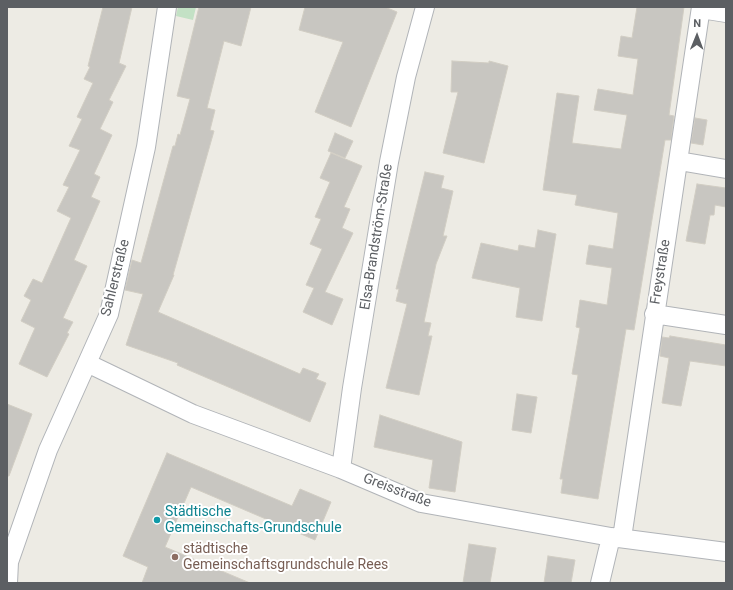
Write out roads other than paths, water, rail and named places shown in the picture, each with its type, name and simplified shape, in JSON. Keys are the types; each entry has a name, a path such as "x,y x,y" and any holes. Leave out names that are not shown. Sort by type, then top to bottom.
{"street":[{"name":"Sahlerstraße","path":"8,583 9,562 48,450 109,314 146,147 167,7"},
{"name":"Elsa-Brandström-Straße","path":"341,469 352,388 389,162 406,77 426,7"},
{"path":"701,8 726,13"},
{"name":"Freystraße","path":"600,583 616,537 679,162 701,8"},
{"path":"679,162 726,169"},
{"path":"654,314 726,325"},
{"name":"Greisstraße","path":"87,363 193,414 341,469 421,503 616,537 726,552"}],"place":[{"name":"Städtische Gemeinschafts-Grundschule","path":"157,520"},
{"name":"städtische Gemeinschaftsgrundschule Rees","path":"175,557"}]}
